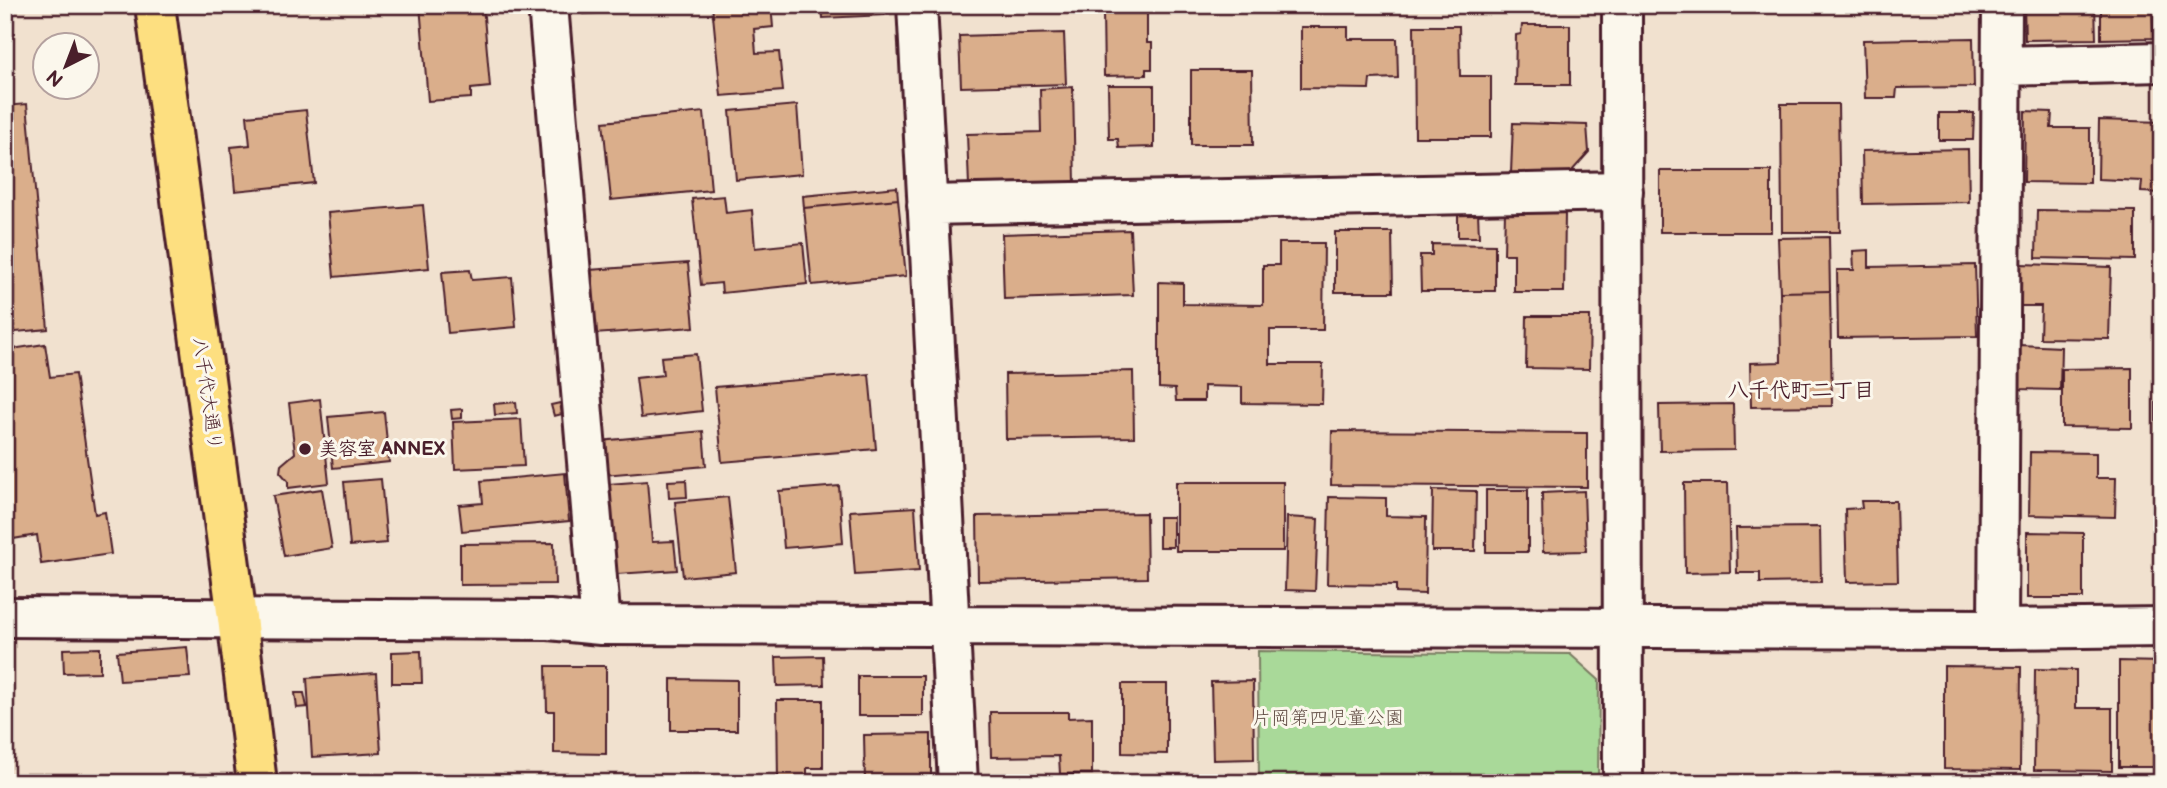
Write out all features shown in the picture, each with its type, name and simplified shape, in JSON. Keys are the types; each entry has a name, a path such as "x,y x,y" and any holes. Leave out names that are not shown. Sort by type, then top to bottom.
{"main road":[{"name":"八千代大通り","path":"155,5 257,783"}],"street":[{"path":"548,5 601,625"},
{"path":"917,5 958,783"},
{"path":"1622,5 1623,783"},
{"path":"1998,629 2002,5"},
{"path":"2001,66 2162,62"},
{"path":"928,205 1623,191"},
{"path":"5,617 549,620 601,625 2162,628"}],"green space":[{"name":"片岡第四児童公園","path":"1258,651 1570,654 1599,680 1598,783 1259,783"}],"building":[{"path":"420,5 483,5 490,87 471,89 471,98 428,101"},
{"path":"583,5 668,5 668,9 583,14"},
{"path":"712,5 771,5 773,27 754,29 756,53 779,52 783,91 721,96"},
{"path":"822,5 885,5 885,15 823,18"},
{"path":"2024,5 2095,5 2096,39 2025,40"},
{"path":"2101,5 2152,5 2153,38 2101,39"},
{"path":"1103,13 1147,13 1147,43 1152,43 1152,69 1146,69 1146,75 1104,76"},
{"path":"1522,25 1570,25 1570,85 1515,85 1516,35 1521,34"},
{"path":"1414,26 1459,26 1460,76 1491,76 1491,137 1415,137"},
{"path":"1301,27 1348,27 1348,39 1397,39 1398,78 1370,79 1369,89 1301,88"},
{"path":"1064,33 1066,84 961,87 959,36"},
{"path":"1973,38 1974,87 1897,88 1896,98 1865,98 1863,40"},
{"path":"1191,70 1252,70 1253,145 1191,145"},
{"path":"1108,85 1154,85 1154,147 1119,148 1118,139 1109,139"},
{"path":"1073,87 1075,184 969,186 967,134 1041,132 1040,89"},
{"path":"27,104 48,329 5,333 5,106"},
{"path":"1781,104 1838,104 1840,232 1782,232"},
{"path":"797,105 802,174 736,180 730,111"},
{"path":"306,110 314,183 235,191 231,147 250,145 247,116"},
{"path":"2025,111 2052,112 2051,128 2090,128 2090,183 2024,182"},
{"path":"704,112 711,190 611,200 603,122"},
{"path":"1939,113 1974,113 1973,140 1939,140"},
{"path":"2099,120 2162,122 2162,193 2141,192 2142,181 2098,179"},
{"path":"1513,123 1587,125 1589,152 1571,172 1511,173"},
{"path":"1968,149 1969,202 1863,204 1862,151"},
{"path":"1660,171 1771,171 1771,232 1660,232"},
{"path":"897,187 898,199 804,208 803,196"},
{"path":"724,196 726,213 752,210 755,248 803,243 807,284 722,293 721,283 701,285 692,199"},
{"path":"898,199 906,276 812,285 804,208"},
{"path":"423,205 429,268 334,277 328,213"},
{"path":"2037,210 2135,211 2135,260 2036,258"},
{"path":"1505,211 1565,212 1564,292 1514,292 1514,254 1504,254"},
{"path":"1458,212 1478,212 1479,237 1458,237"},
{"path":"1130,230 1133,295 1004,299 1002,234"},
{"path":"1335,232 1392,232 1393,292 1335,292"},
{"path":"1829,237 1830,291 1780,292 1778,238"},
{"path":"1279,243 1324,243 1323,330 1270,330 1270,364 1323,364 1322,404 1242,403 1242,387 1204,386 1204,401 1176,401 1175,389 1159,388 1159,282 1183,283 1183,304 1263,305 1263,265 1279,265"},
{"path":"1432,244 1495,245 1495,291 1421,291 1420,255 1432,255"},
{"path":"1869,250 1869,267 1975,265 1977,336 1838,338 1837,270 1854,270 1853,251"},
{"path":"688,263 694,327 594,334 589,270"},
{"path":"2021,264 2111,267 2109,339 2040,338 2041,306 2020,306"},
{"path":"470,270 472,280 512,277 516,327 448,333 442,272"},
{"path":"1830,291 1832,406 1751,407 1750,363 1781,362 1780,292"},
{"path":"1527,316 1590,316 1589,369 1526,368"},
{"path":"45,344 50,377 75,374 95,514 105,512 111,554 41,564 37,535 13,539 11,528 5,529 5,350"},
{"path":"2019,345 2061,347 2060,390 2017,389"},
{"path":"696,354 702,411 641,418 636,378 663,375 661,357"},
{"path":"2132,368 2132,428 2062,427 2062,369"},
{"path":"1133,371 1134,437 1006,439 1005,374"},
{"path":"869,374 876,449 722,462 715,387"},
{"path":"320,399 329,483 288,488 288,481 280,472 281,465 295,453 289,403"},
{"path":"516,402 517,413 495,415 494,404"},
{"path":"2156,402 2162,402 2162,432 2156,432"},
{"path":"560,403 562,414 554,416 551,405"},
{"path":"1733,404 1734,450 1660,451 1659,405"},
{"path":"462,409 462,418 452,419 451,410"},
{"path":"384,412 389,462 333,468 328,417"},
{"path":"521,419 524,466 455,469 453,422"},
{"path":"703,431 706,466 604,475 600,441"},
{"path":"1332,431 1587,433 1587,487 1331,485"},
{"path":"2030,452 2096,453 2096,478 2116,478 2115,517 2029,515"},
{"path":"565,473 569,521 462,531 459,505 483,503 481,481"},
{"path":"381,479 387,543 350,546 344,482"},
{"path":"686,480 687,497 669,498 668,481"},
{"path":"647,481 652,542 674,541 677,570 617,574 609,484"},
{"path":"1176,482 1283,482 1283,551 1176,551"},
{"path":"1684,483 1728,483 1730,572 1685,573"},
{"path":"839,486 843,543 784,548 779,491"},
{"path":"322,489 332,548 284,556 273,496"},
{"path":"1433,490 1476,491 1475,551 1432,551"},
{"path":"1486,490 1528,490 1528,552 1486,552"},
{"path":"1584,491 1586,551 1543,552 1542,493"},
{"path":"728,497 736,572 683,577 675,502"},
{"path":"1329,497 1386,498 1386,516 1426,517 1425,594 1396,593 1396,585 1327,584"},
{"path":"1861,501 1896,501 1898,581 1847,582 1845,509 1862,508"},
{"path":"915,507 919,571 855,575 850,511"},
{"path":"1146,513 1147,578 978,581 977,516"},
{"path":"1159,517 1173,517 1173,547 1159,547"},
{"path":"1287,517 1318,519 1315,591 1285,590"},
{"path":"1820,527 1821,582 1760,583 1760,573 1737,573 1736,528"},
{"path":"2027,532 2083,533 2083,598 2027,598"},
{"path":"554,543 555,584 460,585 460,544"},
{"path":"187,647 190,677 120,681 117,652"},
{"path":"100,648 100,672 64,673 63,649"},
{"path":"421,651 422,683 392,683 392,652"},
{"path":"823,656 824,685 777,686 776,657"},
{"path":"2119,661 2162,662 2162,767 2119,767"},
{"path":"546,666 606,666 606,754 554,753 554,711 547,711"},
{"path":"1944,666 2021,667 2020,770 1944,769"},
{"path":"2035,669 2076,670 2076,708 2112,708 2112,771 2034,770"},
{"path":"376,673 381,753 312,757 307,678"},
{"path":"858,676 923,676 923,716 858,716"},
{"path":"671,679 737,680 737,730 671,730"},
{"path":"1253,681 1254,759 1213,760 1211,682"},
{"path":"1122,684 1167,684 1167,754 1122,753"},
{"path":"295,693 304,693 307,707 297,708"},
{"path":"777,700 823,700 823,768 807,768 807,783 778,783"},
{"path":"990,712 1068,712 1068,718 1092,717 1092,774 1060,774 1059,756 991,757"},
{"path":"931,734 931,783 865,783 864,735"},
{"path":"2010,776 2099,776 2099,783 2010,783"},
{"path":"983,780 1055,780 1055,783 983,783"}],"place":[{"name":"美容室 ANNEX","path":"305,449"}],"district":[{"name":"八千代町二丁目","path":"1801,390"}]}
